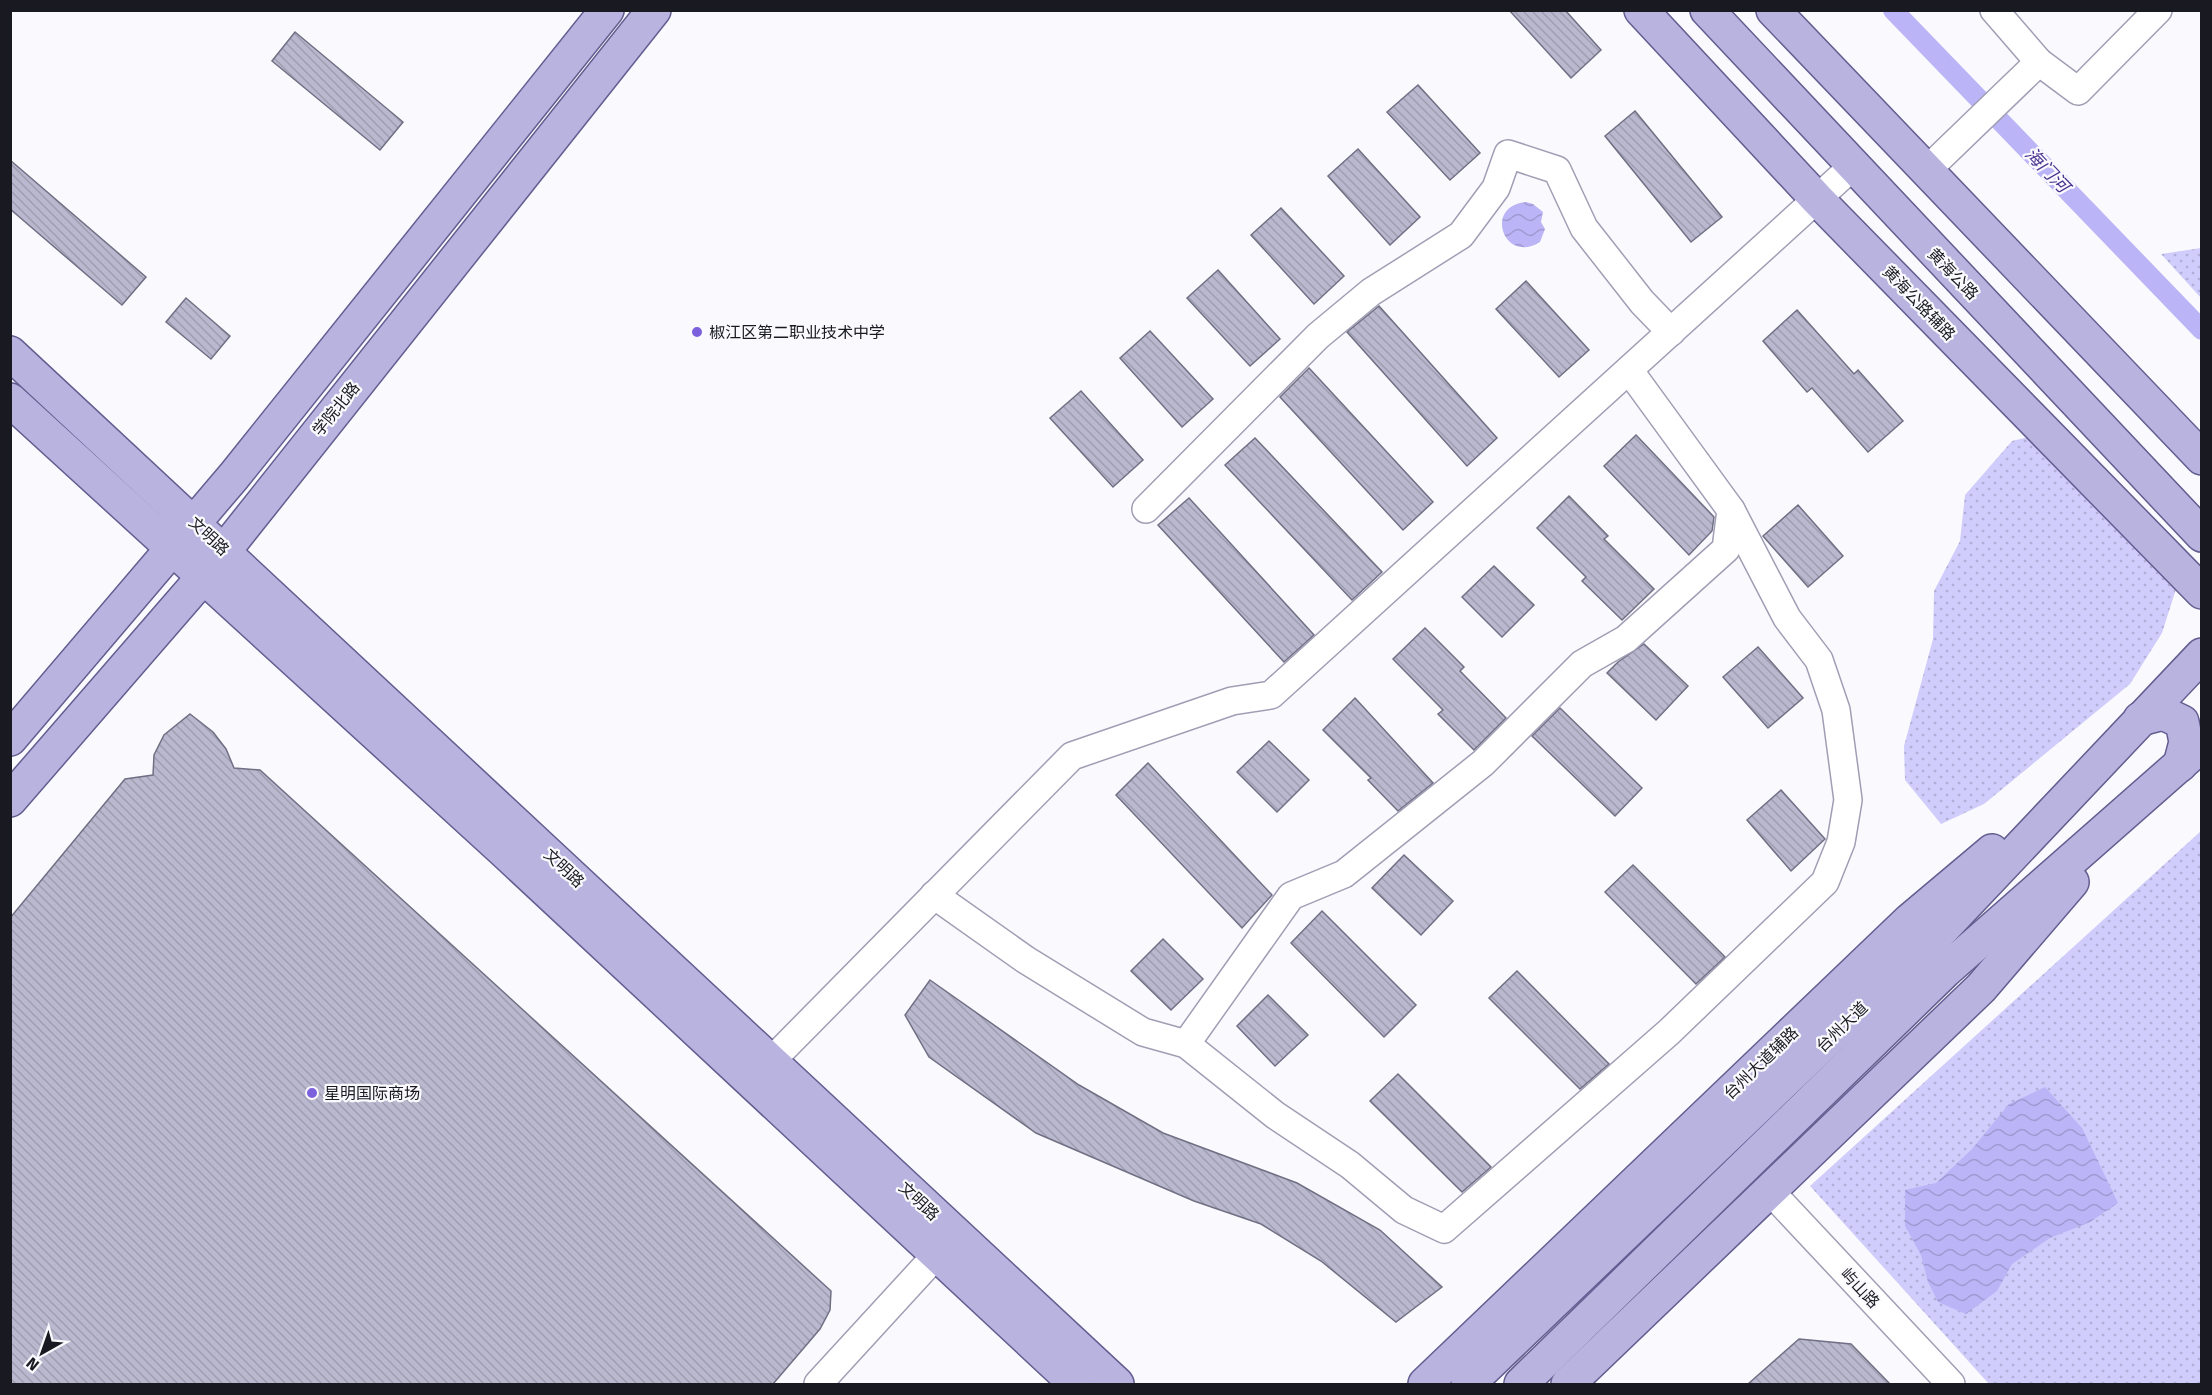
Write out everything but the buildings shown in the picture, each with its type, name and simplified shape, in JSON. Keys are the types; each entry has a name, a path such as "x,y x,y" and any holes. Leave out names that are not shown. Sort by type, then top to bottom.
{"main road":[{"path":"10,739 173,549 607,10"},
{"name":"学院北路","path":"10,800 214,563 654,10"},
{"name":"黄海公路辅路","path":"1641,10 1817,199 2202,592"},
{"name":"黄海公路","path":"1707,10 1852,167 2202,535"},
{"path":"1773,10 2202,458"},
{"name":"文明路","path":"10,353 194,522 214,563 946,1245 1117,1384"},
{"name":"文明路","path":"10,400 173,549 214,563 771,1061 1076,1384"},
{"path":"2120,450 2144,458 2159,452 2167,439 2159,414"},
{"name":"台州大道","path":"1468,1384 1935,937 2202,655"},
{"path":"2140,719 2163,713 2182,722 2191,755"},
{"name":"台州大道辅路","path":"1425,1384 1910,920 2108,753"},
{"name":"台州大道","path":"1521,1384 1945,971 2191,755"},
{"path":"1568,1384 1982,988 2145,797"}],"street":[{"path":"1994,10 2039,62 2078,91 2158,10"},
{"path":"1926,171 2002,95 2039,62"},
{"path":"1146,509 1318,336 1371,291 1461,235 1496,188 1508,154 1557,170 1584,228 1642,302 1671,332"},
{"path":"771,1061 1072,756 1232,701 1271,695 1852,167"},
{"path":"934,895 1026,960 1143,1032 1186,1044 1275,1115 1350,1165 1404,1210 1444,1229 1669,1032 1765,942 1825,882 1841,842 1848,800 1836,710 1819,660 1787,618 1731,510 1629,370"},
{"path":"1186,1044 1291,896 1344,874 1483,763 1582,664 1626,639 1726,549 1731,510"},
{"name":"屿山路","path":"1770,1191 1951,1384"},
{"path":"818,1384 946,1245"}],"shaded area":[{"path":"2202,248 2201,298 2161,254"},
{"path":"2041,434 2177,586 2162,633 2130,684 1984,804 1941,824 1905,780 1904,746 1933,639 1934,591 1960,541 1965,495 2012,441"},
{"path":"2201,831 2201,1384 1989,1384 1810,1186"}],"water":[{"path":"1526,202 1533,204 1543,212 1541,222 1545,229 1540,242 1527,247 1517,246 1508,241 1503,232 1502,222 1505,213 1513,206"},
{"path":"2045,1087 2082,1128 2118,1203 2090,1222 2050,1238 2012,1264 1997,1291 1966,1314 1938,1302 1928,1282 1921,1255 1905,1226 1905,1190 1936,1183 1972,1149 2009,1104"}],"waterway":[{"name":"海门河","path":"1893,10 2202,330"}],"place":[{"name":"椒江区第二职业技术中学","path":"697,332"},
{"name":"星明国际商场","path":"312,1093"}]}
